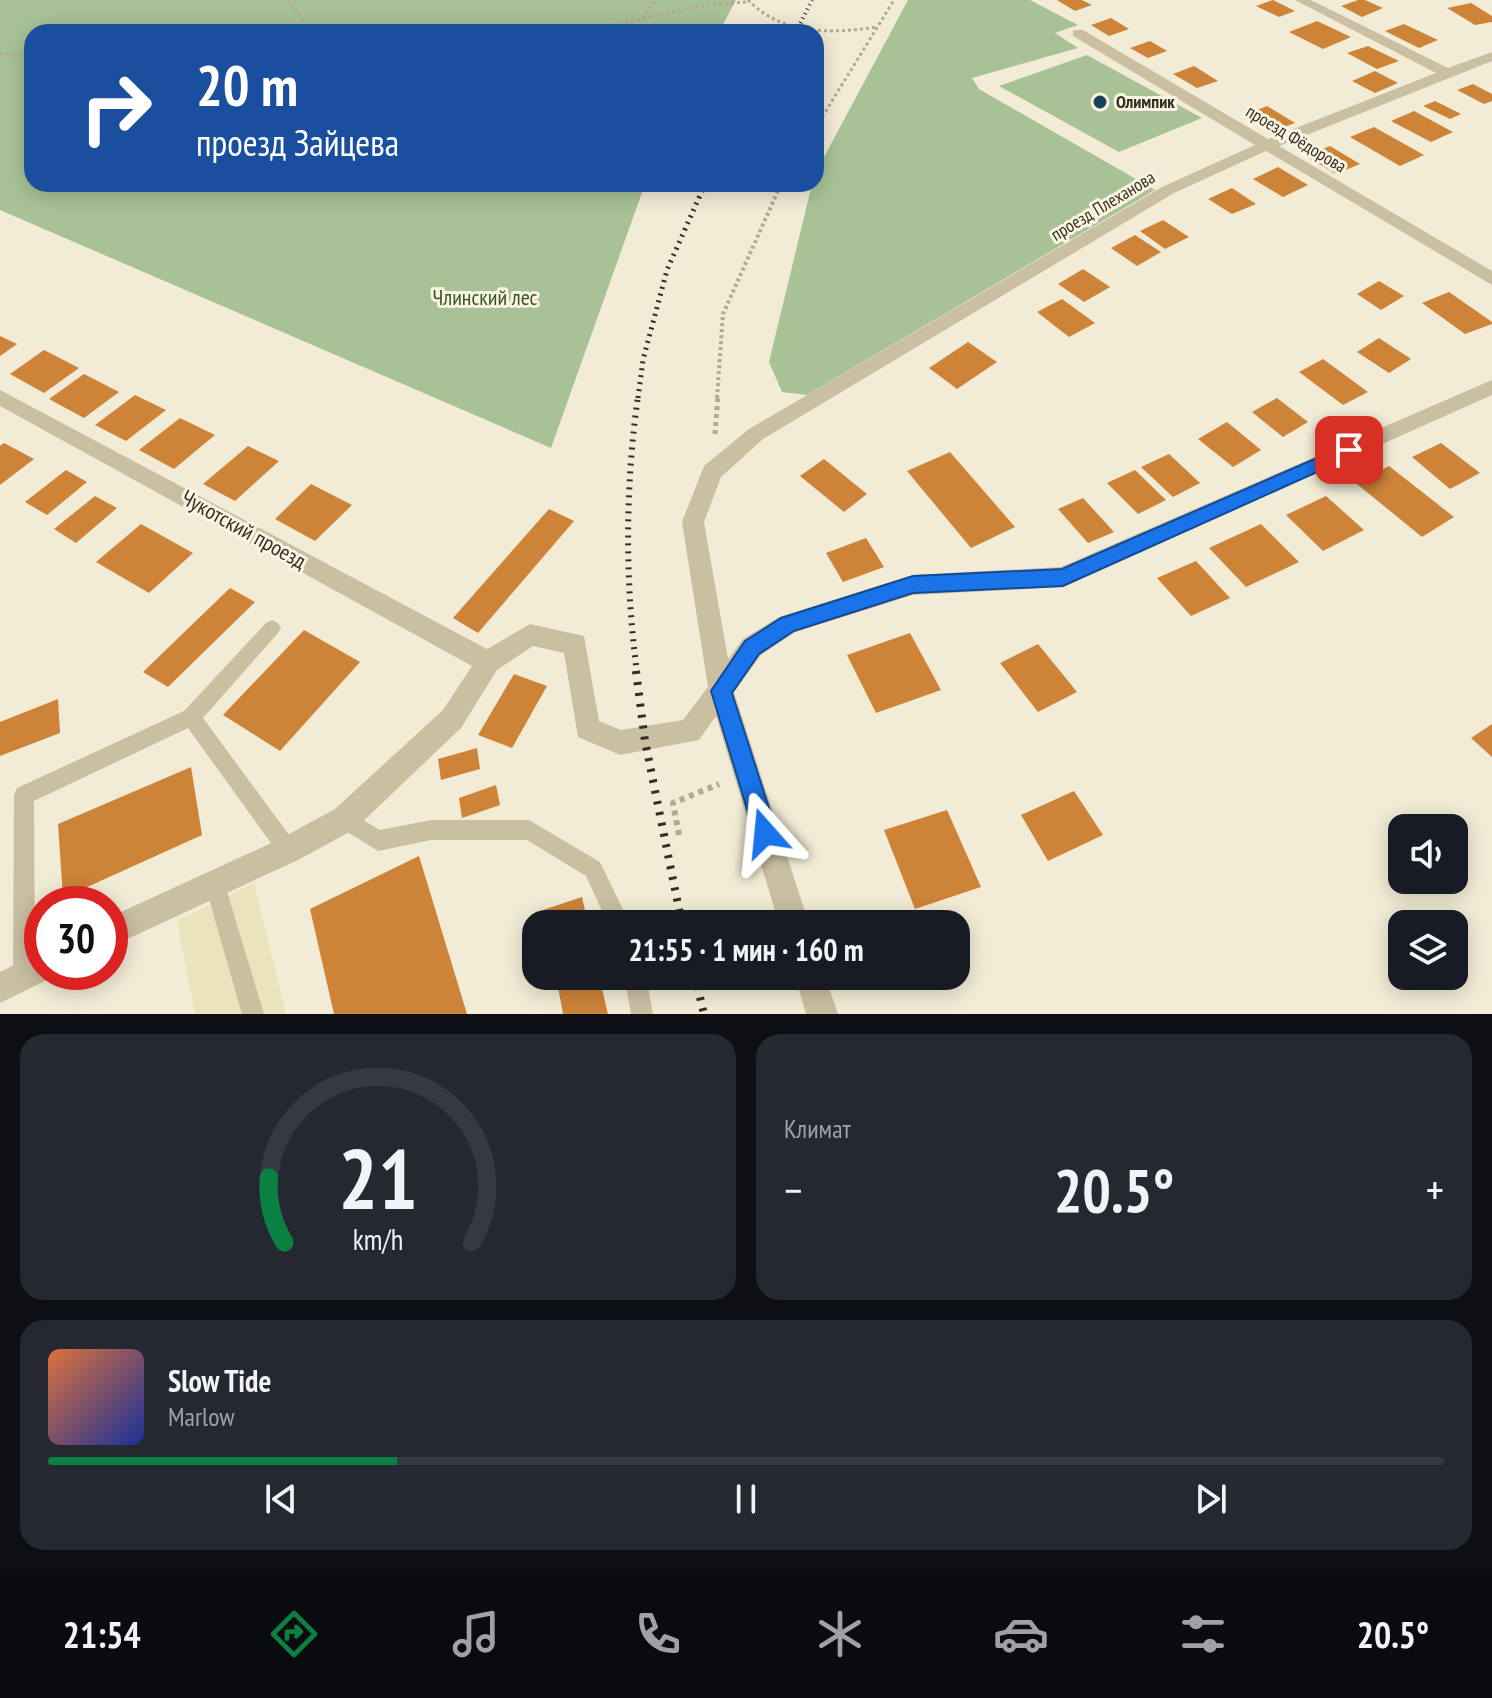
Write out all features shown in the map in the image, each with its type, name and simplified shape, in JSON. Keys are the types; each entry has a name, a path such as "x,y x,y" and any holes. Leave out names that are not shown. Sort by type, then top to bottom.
{"street":[{"path":"1301,0 1449,74"},
{"name":"проезд Фёдорова","path":"1078,33 1492,279"},
{"name":"проезд Плеханова","path":"712,472 756,434 1168,190 1267,145 1492,56"},
{"path":"128,924 288,850 345,819 452,719 488,662 530,635 575,644 587,728 620,743 690,731 752,647 788,624 913,585 1063,577 1492,387"},
{"name":"Чукотский проезд","path":"0,397 488,662"},
{"path":"712,472 693,522 721,691 790,910"},
{"path":"814,990 822,1014"}],"lane":[{"path":"22,976 24,795 191,717 272,628"},
{"path":"191,717 288,850"},
{"path":"345,819 378,841 431,830 529,830 593,869 612,910"},
{"path":"215,885 253,1014"},
{"path":"638,990 642,1014"}],"path":[{"path":"287,0 302,18 301,24"},
{"path":"642,18 656,0"},
{"path":"706,0 728,3"},
{"path":"824,114 894,0"},
{"path":"617,24 699,6 748,1 779,24"},
{"path":"824,30 844,33 877,27"},
{"path":"0,53 24,57"},
{"path":"712,472 723,314 777,192"},
{"path":"679,835 673,803 746,773"}],"green space":[{"name":"Члинский лес","path":"0,0 736,0 723,24 24,24 24,192 642,192 551,448 0,210"},
{"path":"908,0 1030,0 1078,25 1055,33 1078,48 972,78 979,89 1155,190 807,395 782,392 769,362 810,192 824,192 824,157"},
{"name":"Олимпик","path":"1087,55 1202,118 1119,152 999,86"}],"shaded area":[{"path":"254,883 286,1014 195,1014 177,921"}],"building":[{"path":"1057,0 1082,0 1092,5 1075,11"},
{"path":"1273,0 1295,11 1279,17 1256,6"},
{"path":"1358,0 1383,8 1362,17 1341,6"},
{"path":"1471,3 1492,16 1492,22 1475,25 1447,8"},
{"path":"1111,18 1129,29 1109,36 1091,25"},
{"path":"1317,21 1351,37 1323,49 1289,32"},
{"path":"1404,24 1438,40 1419,48 1385,31"},
{"path":"1150,41 1167,51 1148,58 1130,48"},
{"path":"1368,46 1399,61 1377,69 1347,53"},
{"path":"1194,66 1218,81 1197,88 1173,74"},
{"path":"1375,71 1398,83 1375,93 1352,81"},
{"path":"1473,84 1492,94 1492,101 1484,104 1457,90"},
{"path":"1435,101 1461,114 1450,119 1423,106"},
{"path":"1267,106 1295,123 1270,132 1243,116"},
{"path":"1414,111 1453,132 1431,142 1391,121"},
{"path":"1374,127 1424,155 1400,166 1350,137"},
{"path":"1330,146 1360,164 1336,174 1306,156"},
{"path":"1278,167 1308,185 1283,197 1253,179"},
{"path":"1232,188 1256,204 1232,214 1208,199"},
{"path":"1163,220 1189,237 1165,249 1140,231"},
{"path":"1135,235 1161,252 1137,266 1111,248"},
{"path":"1083,269 1110,287 1084,302 1058,284"},
{"path":"1379,281 1404,296 1381,310 1357,294"},
{"path":"1449,292 1492,324 1465,334 1422,303"},
{"path":"1062,299 1095,323 1069,337 1037,312"},
{"path":"0,336 17,344 0,356"},
{"path":"1379,338 1411,359 1389,373 1357,352"},
{"path":"968,342 997,362 957,389 929,368"},
{"path":"44,350 79,368 44,393 10,374"},
{"path":"1323,359 1368,392 1343,405 1299,372"},
{"path":"84,374 119,392 84,418 49,399"},
{"path":"135,395 166,410 126,441 95,425"},
{"path":"1277,398 1308,422 1283,437 1252,412"},
{"path":"180,418 215,435 174,469 139,450"},
{"path":"1227,422 1261,450 1233,467 1198,439"},
{"path":"4,443 34,459 0,485 0,446"},
{"path":"1441,443 1480,473 1450,489 1412,457"},
{"path":"248,446 279,461 235,501 203,484"},
{"path":"950,452 1015,527 971,548 907,471"},
{"path":"1169,454 1200,483 1173,497 1141,467"},
{"path":"824,459 867,494 844,512 800,476"},
{"path":"1389,466 1454,517 1422,537 1357,484"},
{"path":"66,470 87,482 47,515 25,502"},
{"path":"1135,470 1166,500 1138,514 1107,483"},
{"path":"311,484 352,505 315,541 275,519"},
{"path":"95,496 117,508 76,543 54,529"},
{"path":"1326,496 1364,530 1323,551 1286,515"},
{"path":"1083,498 1114,532 1088,543 1058,509"},
{"path":"549,509 574,521 478,633 453,618"},
{"path":"141,524 193,553 149,593 96,562"},
{"path":"1261,524 1299,562 1246,587 1209,548"},
{"path":"866,538 884,567 843,582 826,553"},
{"path":"1196,561 1230,598 1191,616 1157,578"},
{"path":"230,588 255,602 168,687 143,672"},
{"path":"304,630 360,662 280,751 223,715"},
{"path":"910,633 941,690 876,713 847,655"},
{"path":"1038,644 1077,692 1038,712 1000,663"},
{"path":"514,674 547,686 512,748 478,735"},
{"path":"58,699 60,733 0,756 0,722"},
{"path":"1492,724 1492,757 1471,738"},
{"path":"477,748 480,769 441,780 438,759"},
{"path":"191,767 202,835 89,886 62,886 58,824"},
{"path":"496,785 500,805 462,818 459,798"},
{"path":"1074,791 1103,835 1048,861 1021,815"},
{"path":"947,810 981,887 915,909 884,830"},
{"path":"419,856 467,1014 334,1014 310,909"},
{"path":"582,897 585,910 543,910"},
{"path":"559,990 602,990 608,1014 563,1014"}],"railway":[{"path":"800,24 812,0"},
{"path":"638,398 643,360 667,270 701,192"},
{"path":"637,673 630,604 628,534 638,396"},
{"path":"636,671 645,741 679,910"},
{"path":"698,990 704,1014"}],"place":[{"name":"Олимпик","path":"1100,102"}],"route":[{"path":"765,833 721,691 752,647 788,624 913,585 1063,577 1349,450"}]}
